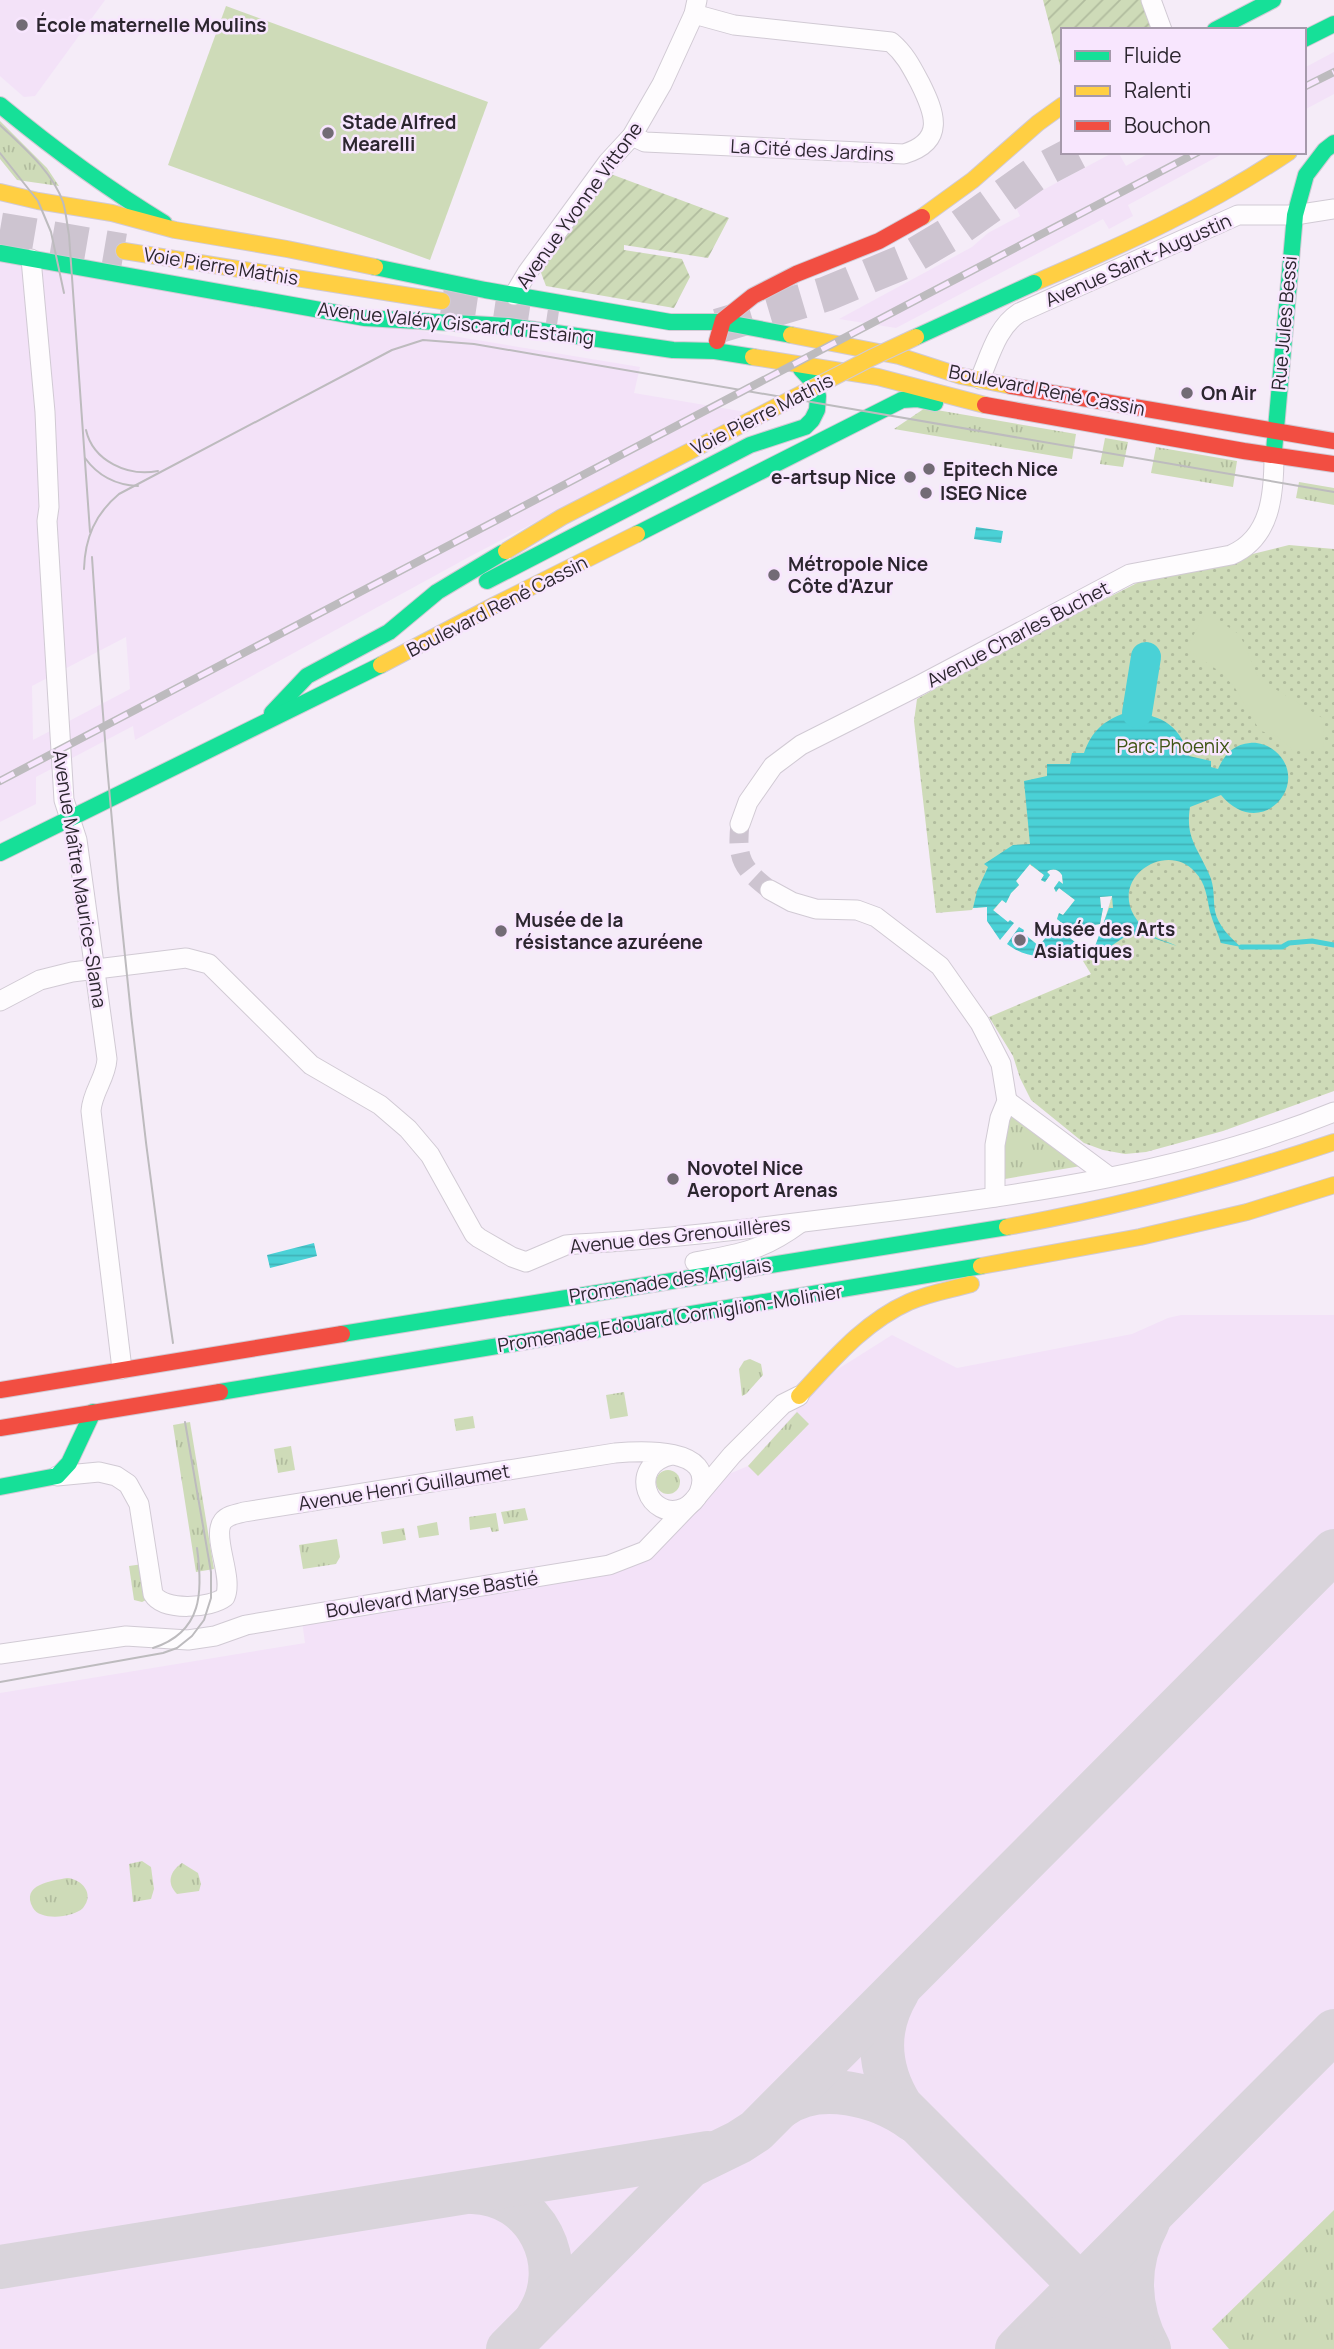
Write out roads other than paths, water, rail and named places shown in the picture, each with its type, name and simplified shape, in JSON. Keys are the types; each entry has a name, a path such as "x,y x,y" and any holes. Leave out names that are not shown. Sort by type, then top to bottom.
{"main road":[{"path":"1219,28 1273,0"},
{"path":"1306,37 1334,24"},
{"path":"0,104 36,135 122,198 175,230"},
{"path":"715,351 722,322 744,303 787,279 881,241 934,213 1003,156 1047,114 1061,106"},
{"path":"1295,215 1306,175 1325,150 1334,143"},
{"name":"Voie Pierre Mathis","path":"265,721 307,676 389,632 437,592 562,517 871,358 1175,221 1247,182 1286,154"},
{"name":"Avenue Valéry Giscard d'Estaing","path":"0,192 112,213 175,230 288,249 514,295 670,322 722,322"},
{"name":"Rue Jules Bessi","path":"1274,455 1295,215"},
{"name":"Voie Pierre Mathis","path":"124,251 442,301"},
{"name":"Avenue Valéry Giscard d'Estaing","path":"0,253 365,317 508,326 673,350 715,351 789,362"},
{"path":"508,326 514,295"},
{"name":"Boulevard René Cassin","path":"722,322 900,356 980,379 1334,441"},
{"name":"Boulevard René Cassin","path":"789,362 878,377 1002,410 1334,464"},
{"name":"Boulevard René Cassin","path":"487,582 750,445 804,429 813,419 818,398 814,382 806,372 789,362"},
{"name":"Boulevard René Cassin","path":"0,853 265,721 309,703 492,607 902,400 917,399 956,408 1002,410"},
{"name":"Promenade des Anglais","path":"117,1367 141,1378 188,1369 233,1352 1063,1216 1181,1190 1261,1168 1334,1142"},
{"name":"Promenade Edouard Corniglion-Molinier","path":"0,1428 859,1287 1140,1237 1247,1212 1334,1185"},
{"path":"799,1396 863,1332 908,1302 1140,1237"},
{"path":"0,1390 117,1367"},
{"path":"0,1487 57,1476 69,1464 81,1433 117,1367"}],"street":[{"path":"1151,0 1161,28"},
{"name":"La Cité des Jardins","path":"632,136 645,142 904,154 916,150 929,140 935,123 931,105 905,54 891,42 734,26 695,7"},
{"name":"Avenue Yvonne Vittone","path":"514,295 608,162 632,136 662,84 695,7"},
{"name":"Avenue Saint-Augustin","path":"980,379 1000,332 1007,321 1019,313 1238,215 1295,215 1334,209"},
{"name":"Avenue Maître Maurice-Slama","path":"31,259 45,412 49,507 47,521 64,800 77,840 107,1066 93,1098 92,1111 117,1367"},
{"name":"Avenue Charles Buchet","path":"740,824 748,802 766,774 800,745 1130,574 1231,555 1244,549 1259,533 1266,520 1274,482 1274,455"},
{"path":"770,890 792,902 816,909 857,910 876,917 940,966 980,1024 1001,1064 1007,1101 1000,1118 995,1145 995,1198"},
{"name":"Avenue des Grenouillères","path":"95,970 187,958 209,964 311,1065 380,1105 408,1129 437,1166 474,1234 512,1257 530,1262 558,1248 577,1244 800,1223 995,1198 1108,1176 1237,1146 1334,1112"},
{"path":"0,1001 48,977 95,970"},
{"path":"1007,1101 1108,1176"},
{"name":"Avenue des Grenouillères","path":"615,1289 645,1271 750,1251 776,1241 800,1223"},
{"name":"Boulevard Maryse Bastié","path":"0,1654 126,1636 188,1640 215,1636 267,1621 609,1565 645,1550 783,1404 799,1396"},
{"name":"Avenue Henri Guillaumet","path":"57,1476 99,1472 116,1476 128,1484 139,1504 153,1594 156,1599 173,1607 223,1600 228,1584 220,1528 224,1519 243,1512 615,1453 643,1451 677,1455"},
{"path":"677,1455 690,1460 700,1475 699,1493 694,1500 678,1510 669,1510 661,1507 648,1494 646,1476 655,1461 677,1455 705,1460 732,1455"}],"water":[{"path":"976,527 1003,531 1001,543 974,539"},
{"path":"1125,713 1147,715 1173,727 1185,744 1189,756 1211,761 1211,767 1218,769 1234,748 1253,743 1273,749 1285,764 1288,778 1285,792 1277,803 1266,811 1252,813 1236,808 1221,795 1190,807 1191,835 1211,879 1219,922 1241,947 1221,943 1204,886 1199,876 1182,862 1166,860 1152,864 1139,873 1131,885 1129,901 1135,918 1152,935 1177,946 1150,937 1129,934 1090,960 1109,908 1113,908 1112,896 1100,897 1103,908 1100,924 1082,927 1079,936 1057,919 1059,913 1063,915 1075,900 1059,888 1056,892 1054,888 1059,881 1063,884 1062,875 1057,870 1049,871 1047,872 1050,875 1045,882 1041,880 1044,875 1030,864 1016,881 1019,885 1006,903 1002,900 993,910 1008,922 1010,920 1014,923 1000,940 987,921 987,907 973,908 988,867 984,864 1013,845 1030,844 1024,781 1047,776 1047,764 1070,764 1072,753 1084,753 1099,728"},
{"path":"1053,925 1075,942 1058,952 1041,956 1025,954 1007,944 1019,927 1039,946 1050,932 1047,928"},
{"path":"314,1243 317,1256 270,1268 267,1255"}],"waterway":[{"path":"1137,713 1146,657"},
{"path":"1241,947 1282,947 1289,943 1312,941 1334,945"}],"tunnel":[{"path":"718,326 826,294 903,262 955,231 1035,174 1073,154"},
{"path":"0,230 124,251"},
{"path":"442,301 558,318"},
{"path":"740,824 739,847 743,863 753,876 770,890"}],"tram line":[{"path":"0,125 52,180 65,210 90,532"},
{"path":"0,153 38,201 51,232 64,293"},
{"path":"84,569 93,527 119,494 392,350 423,340 474,344 1334,492"},
{"path":"86,430 96,450 113,464 135,471 158,471"},
{"path":"85,458 108,478 122,484 138,486"},
{"path":"92,557 124,951 173,1343"},
{"path":"0,1682 163,1653 177,1648 192,1636 204,1620 211,1598 211,1572 185,1422"},
{"path":"153,1648 182,1632 196,1608 200,1580 197,1548"}],"railway":[{"path":"1306,86 1334,72"},
{"path":"0,781 1194,154"}],"place":[{"name":"École maternelle Moulins","path":"22,25"},
{"name":"Stade Alfred Mearelli","path":"328,133"},
{"name":"On Air","path":"1187,393"},
{"name":"Epitech Nice","path":"929,469"},
{"name":"e-artsup Nice","path":"910,477"},
{"name":"ISEG Nice","path":"926,493"},
{"name":"Métropole Nice Côte d'Azur","path":"774,575"},
{"name":"Musée de la résistance azuréene","path":"501,931"},
{"name":"Musée des Arts Asiatiques","path":"1020,940"},
{"name":"Novotel Nice Aeroport Arenas","path":"673,1179"}],"park label":[{"name":"Parc Phoenix","path":"1173,746"}]}
